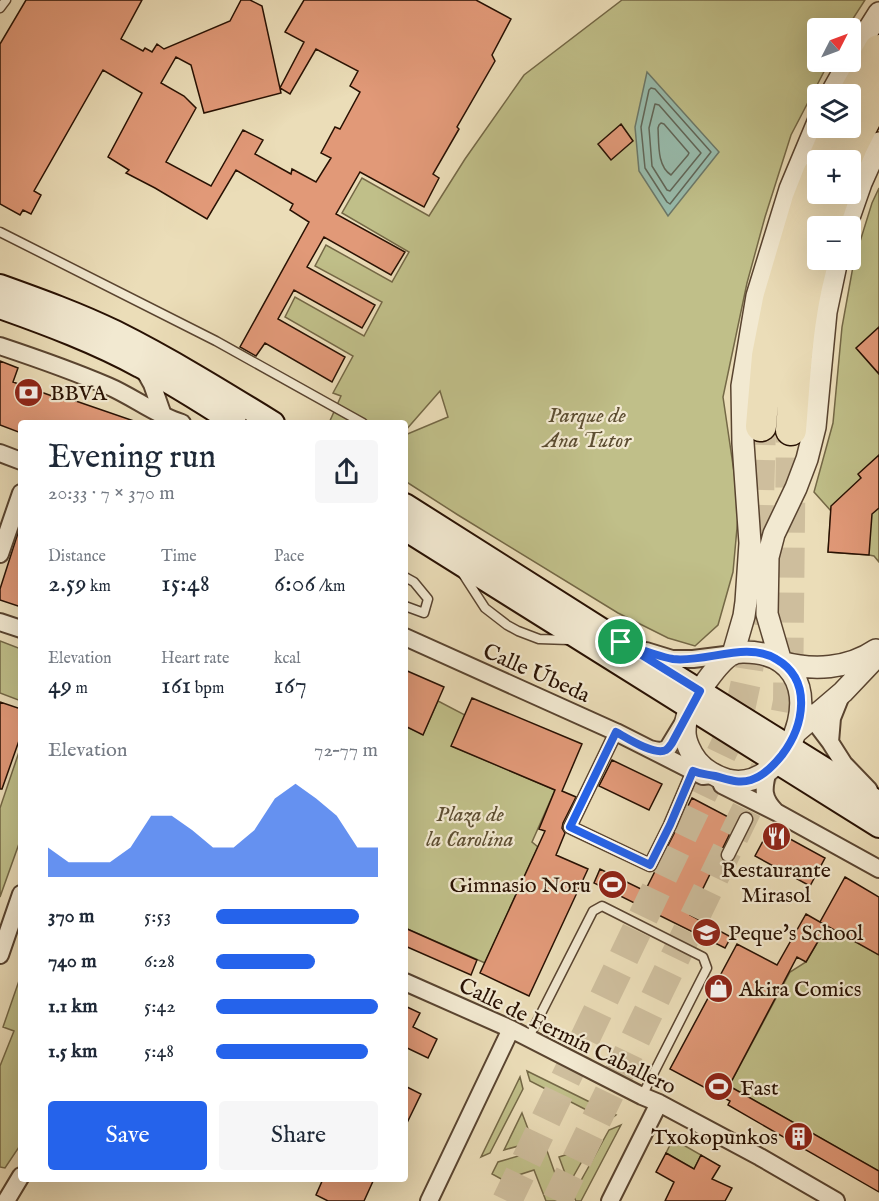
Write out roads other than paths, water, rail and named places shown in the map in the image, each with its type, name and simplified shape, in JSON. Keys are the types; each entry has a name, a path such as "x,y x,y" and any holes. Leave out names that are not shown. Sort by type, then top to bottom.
{"highway":[{"path":"860,84 879,50"},
{"path":"850,150 879,93"},
{"path":"761,426 767,356 778,300 807,202"},
{"path":"791,430 803,305 811,270"}],"main road":[{"path":"0,286 132,340 268,420"},
{"path":"0,307 94,343 142,367 208,414 226,420"},
{"path":"408,507 621,642 692,705"},
{"path":"408,531 583,641 692,705 879,803"},
{"path":"782,753 879,826"}],"street":[{"path":"861,42 879,13"},
{"path":"649,749 664,751 668,748 715,670 733,654 744,616 750,543 742,442 742,386 758,296 790,189 811,138"},
{"path":"849,216 879,143"},
{"path":"835,270 826,312 815,427 807,459 774,534 768,557 767,614 781,662 796,679 807,711 844,764 879,798"},
{"path":"0,346 108,386 145,406 162,420"},
{"path":"142,367 152,384 163,420"},
{"path":"193,375 204,393 208,414"},
{"path":"0,453 18,460"},
{"path":"0,554 18,503"},
{"path":"0,622 18,628"},
{"name":"Calle Úbeda","path":"408,638 709,775 722,785 879,869"},
{"path":"621,642 672,658 693,659 743,652 759,653 781,662 809,667 842,665 879,648"},
{"path":"830,742 832,718 843,692 879,654"},
{"path":"776,812 768,804 764,794 764,785 807,711 843,692"},
{"path":"692,705 685,732 687,742 695,759 709,775 742,782 751,780 782,753"},
{"path":"616,732 570,827 650,865 670,825 709,775"},
{"path":"729,855 746,819"},
{"path":"0,955 18,902"},
{"name":"Calle de Fermín Caballero","path":"408,983 511,1029 659,1103 836,1201"},
{"path":"429,1201 511,1029"},
{"path":"610,1201 659,1103"},
{"path":"0,1199 5,1201 18,1181"}],"lane":[{"path":"0,8 6,0"},
{"path":"0,232 216,341 358,420"},
{"path":"447,555 473,587 485,608 507,625 539,639 583,641"},
{"path":"408,579 414,582 428,599 424,614 408,607"},
{"path":"528,1039 592,911 602,906 703,957 707,968 642,1096"}],"water":[{"path":"647,72 719,152 668,216 639,171 635,127"}],"tunnel":[{"path":"507,1201 725,746 741,705 756,616 761,426"},
{"path":"557,1201 760,782 783,727 788,701 791,430"}],"place":[{"name":"BBVA","path":"29,392"},
{"name":"Restaurante Mirasol","path":"776,837"},
{"name":"Gimnasio Noru","path":"612,884"},
{"name":"Peque's School","path":"707,932"},
{"name":"Akira Comics","path":"718,988"},
{"name":"Fast","path":"719,1087"},
{"name":"Txokopunkos","path":"799,1136"}],"park label":[{"name":"Parque de Ana Tutor","path":"587,426"},
{"name":"Plaza de la Carolina","path":"470,826"}]}
